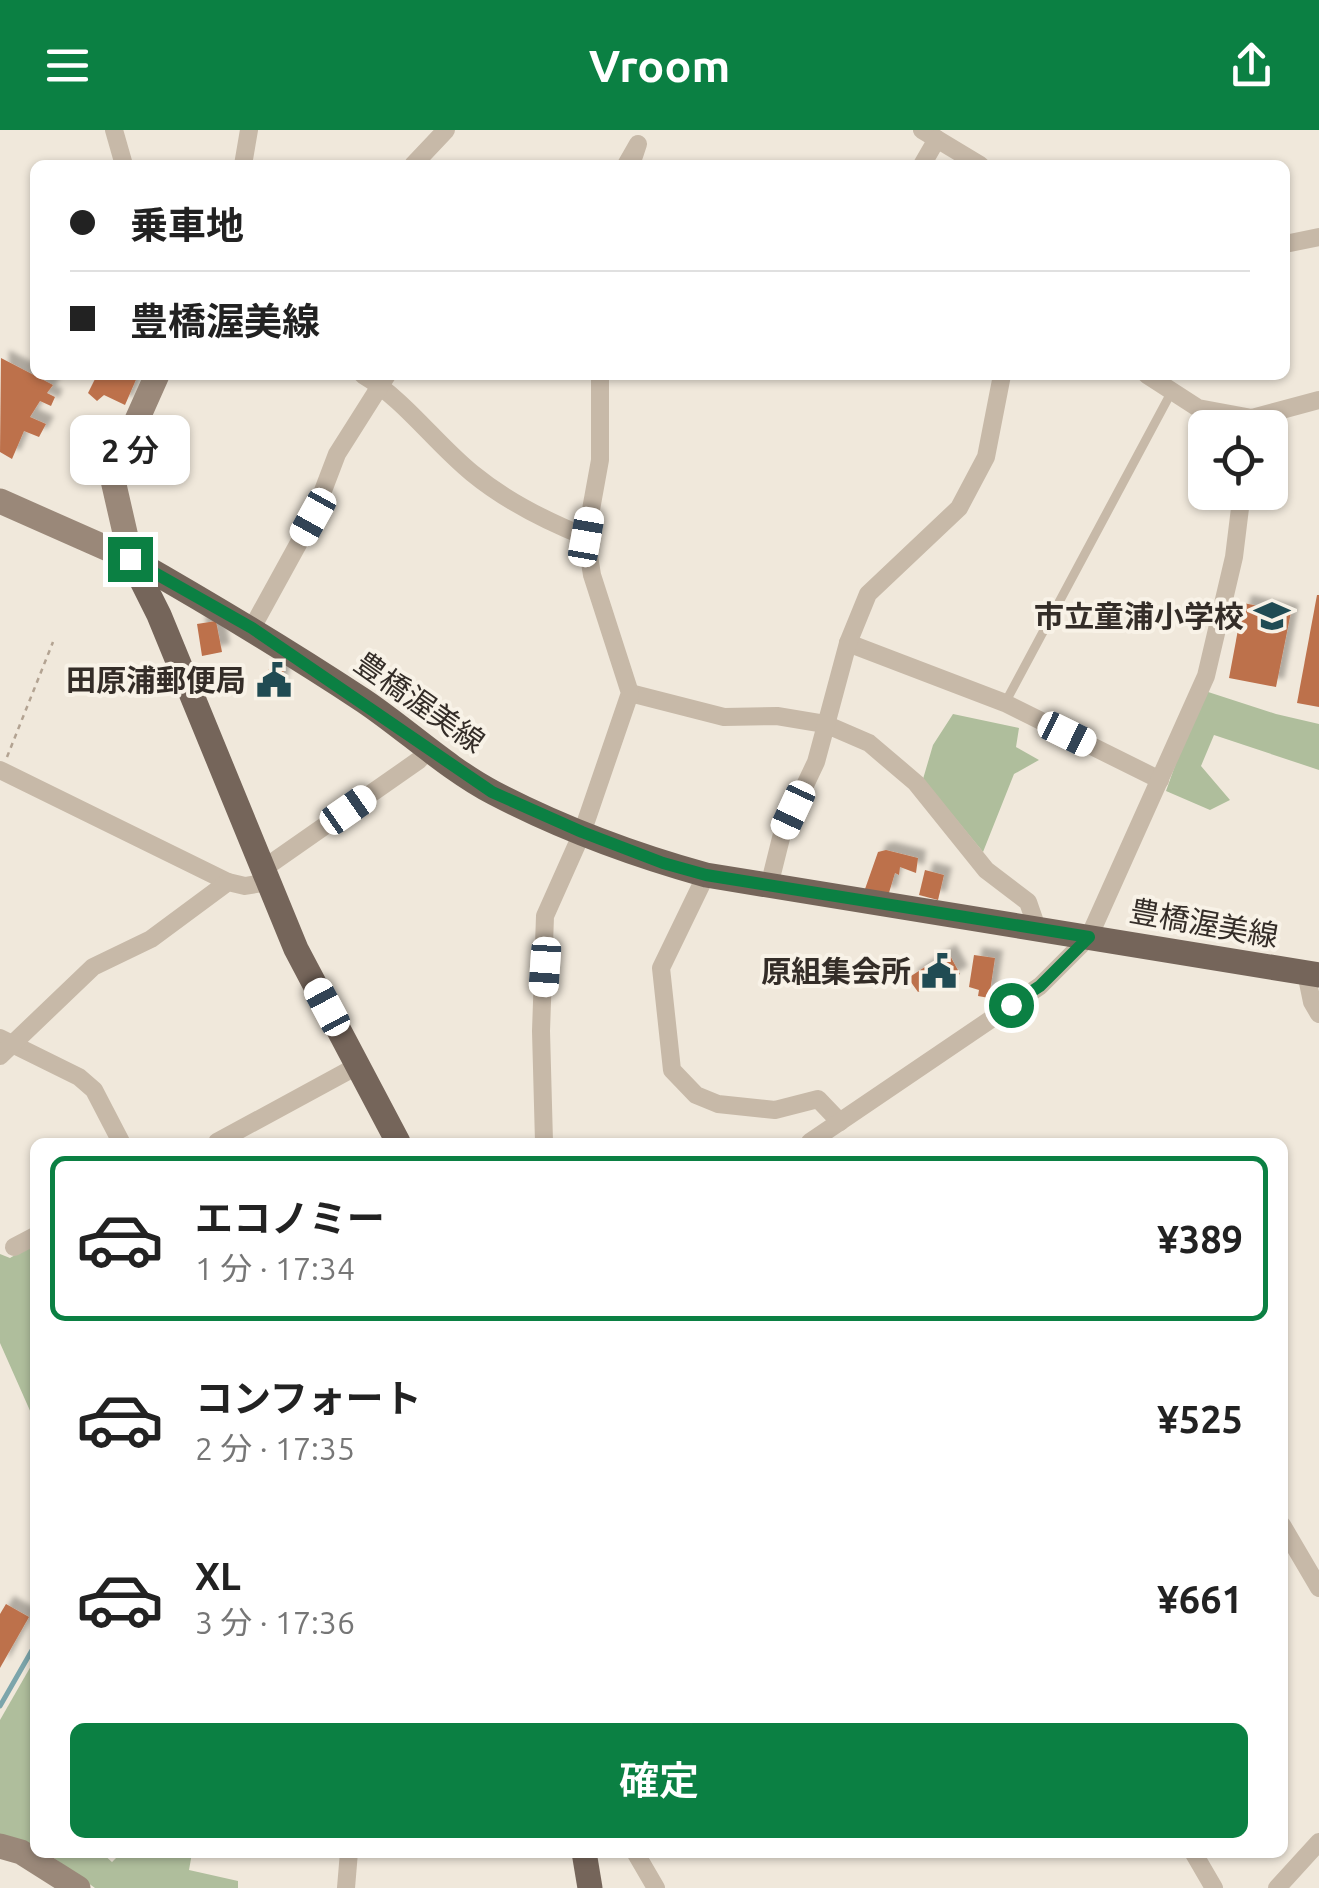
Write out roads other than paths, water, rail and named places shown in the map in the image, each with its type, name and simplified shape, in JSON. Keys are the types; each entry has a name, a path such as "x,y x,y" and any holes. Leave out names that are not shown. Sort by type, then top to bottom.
{"main road":[{"name":"豊橋渥美線","path":"130,559 252,628 492,792 663,863 769,886 1313,974"},
{"path":"130,559 160,615 296,949 396,1138"},
{"path":"585,1858 590,1888"}],"street":[{"path":"114,130 123,160"},
{"path":"244,160 248,130"},
{"path":"418,160 446,130"},
{"path":"633,160 651,130"},
{"path":"923,160 929,135 972,160"},
{"path":"1290,243 1319,237"},
{"path":"130,559 112,476 156,380"},
{"path":"544,1138 541,1030 545,916 582,832 630,692 592,576 586,537 600,460 600,380"},
{"path":"769,886 782,834 816,762 848,643 868,594 959,508 986,457 1001,380"},
{"path":"1155,380 1205,410"},
{"path":"252,628 313,517 338,454 384,381 473,474 544,521 586,537"},
{"path":"1288,411 1319,400"},
{"path":"0,501 130,559"},
{"path":"816,1138 1040,986 1089,937 1206,676 1234,556 1240,510"},
{"path":"848,643 1005,704 1160,780"},
{"path":"630,692 724,716 776,716 826,724 868,743 916,783 986,870 1028,902 1037,928"},
{"path":"0,770 228,882 246,886 430,748"},
{"path":"706,875 661,968 672,1070 696,1095 718,1104 775,1110 818,1099 840,1122"},
{"path":"120,1138 94,1090 79,1077 4,1046 93,968 151,939 228,882"},
{"path":"1313,974 1312,1002 1319,1014"},
{"path":"224,1138 357,1066"},
{"path":"14,1247 30,1239"},
{"path":"1288,1535 1319,1588"},
{"path":"1277,1888 1319,1842"},
{"path":"0,1846 30,1858"},
{"path":"30,1858 78,1888"},
{"path":"346,1888 348,1858"},
{"path":"638,1858 656,1888"},
{"path":"1196,1858 1214,1888"}],"lane":[{"path":"1005,704 1172,391"}],"waterway":[{"path":"0,1706 30,1654"}],"place":[{"name":"市立童浦小学校","path":"1272,616"},
{"name":"田原浦郵便局","path":"274,680"},
{"name":"原組集会所","path":"939,971"}]}
